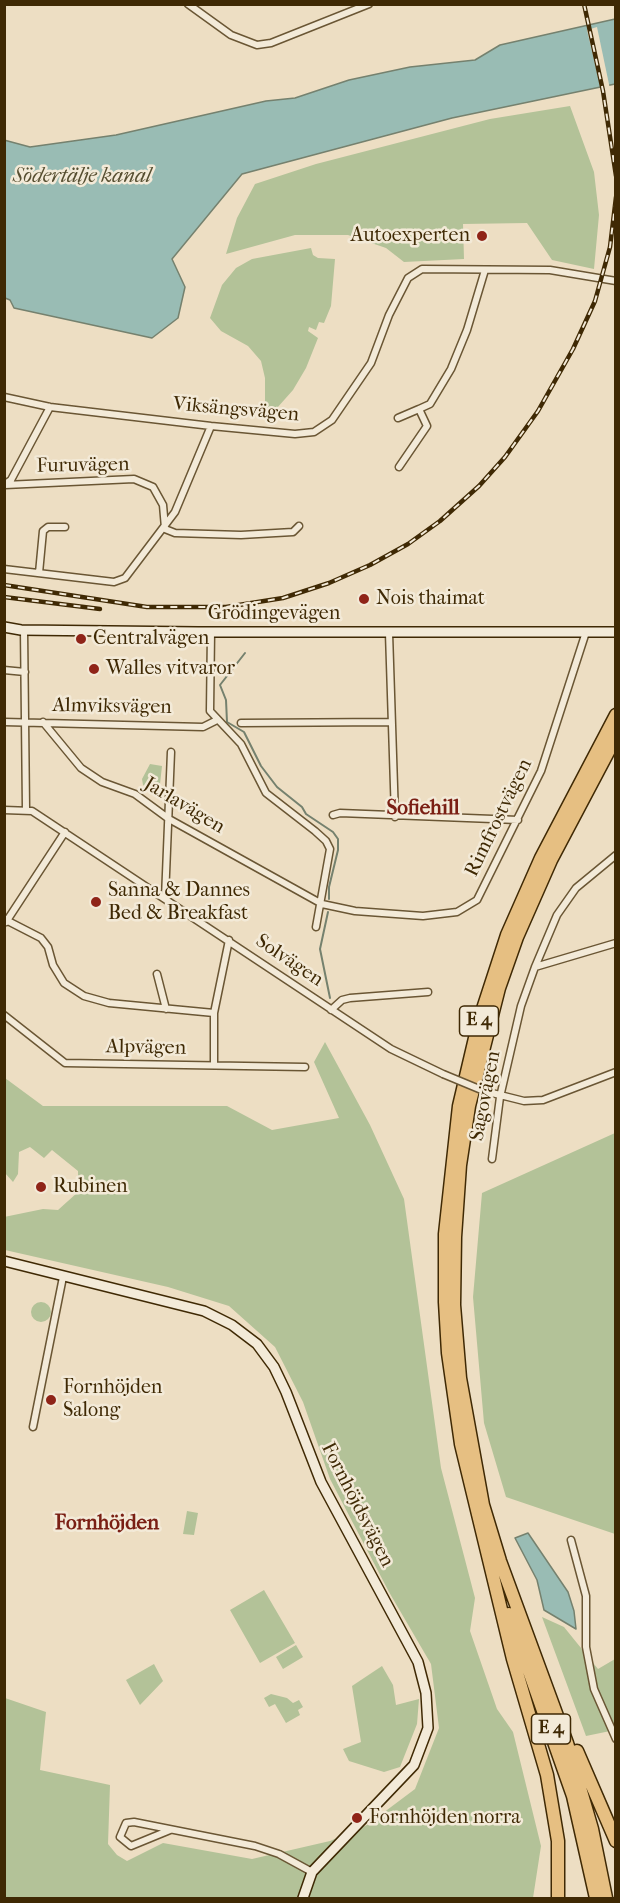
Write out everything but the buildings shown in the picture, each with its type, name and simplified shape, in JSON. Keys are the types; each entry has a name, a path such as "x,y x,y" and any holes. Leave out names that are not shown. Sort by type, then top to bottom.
{"highway":[{"name":"E 4","path":"596,1899 583,1833 570,1786 491,1565 474,1508 460,1444 447,1333 445,1234 459,1106 479,1021 507,935 541,858 615,715"},
{"name":"E 4","path":"606,1899 582,1792 490,1527 470,1442 460,1378 454,1305 458,1186 469,1106 486,1034 510,957 551,860 615,737"},
{"path":"491,1565 513,1659 547,1775 555,1817 558,1899"},
{"path":"534,1657 615,1841"}],"street":[{"path":"188,4 231,35 257,45 271,43 369,4"},
{"name":"Viksängsvägen","path":"4,397 50,407 211,426 295,434 314,432 332,420 371,363 389,315 408,278 422,269 549,270 615,281"},
{"path":"398,418 430,404 451,369 467,330 485,270"},
{"path":"4,485 11,480 50,407"},
{"path":"399,467 427,426 419,409"},
{"path":"4,569 114,582 125,578 165,529 175,512 211,426"},
{"name":"Furuvägen","path":"4,485 134,479 153,487 162,504 165,529"},
{"path":"165,529 175,533 241,535 293,532 299,526"},
{"path":"39,573 43,531 48,527 66,527"},
{"name":"Grödingevägen","path":"4,627 24,630 211,632 615,632"},
{"path":"4,810 26,809 24,630"},
{"path":"211,632 209,706 217,720 241,744 266,793 326,841 330,849 322,904 316,927"},
{"name":"Rimfrostvägen","path":"322,904 355,911 423,916 457,912 477,900 518,820 555,735 586,632"},
{"path":"389,633 390,722 395,817"},
{"path":"4,670 25,672"},
{"name":"Almviksvägen","path":"4,722 203,727 217,720"},
{"name":"Jarlavägen","path":"43,722 81,768 102,782 135,794 169,819 322,904"},
{"path":"241,723 390,722"},
{"path":"165,898 171,752"},
{"name":"Solvägen","path":"26,809 65,832 391,1049 443,1074 484,1092 524,1101 543,1100 615,1072"},
{"path":"333,815 340,813 395,817 518,820"},
{"path":"65,832 5,921 41,938 48,946 53,965 64,983 84,996 109,1003 214,1013"},
{"name":"Sagovägen","path":"492,1159 500,1097 521,1006 535,967 557,915 576,888 615,855"},
{"path":"214,1065 214,1013 229,940"},
{"path":"535,967 615,943"},
{"path":"157,974 166,1009"},
{"path":"331,1010 342,1000 350,998 428,992"},
{"name":"Alpvägen","path":"4,1015 65,1064 305,1067"},
{"name":"Fornhöjdsvägen","path":"4,1261 204,1311 232,1325 257,1344 274,1367 286,1392 321,1482 418,1662 426,1693 428,1728 414,1765 312,1872 303,1899"},
{"path":"33,1427 63,1277"},
{"path":"571,1539 586,1596 586,1647 592,1680 604,1716 615,1739"},
{"path":"170,1830 131,1846 120,1837 126,1823 134,1822 255,1846 279,1854 312,1872"}],"green space":[{"path":"570,106 594,172 599,215 594,269 552,260 527,223 463,224 464,259 404,262 386,248 348,235 295,235 226,254 237,218 255,184 316,164 490,119"},
{"path":"311,248 313,255 318,258 335,259 331,306 324,323 319,322 316,330 309,327 308,331 318,338 306,368 293,390 277,408 265,408 265,378 261,361 248,346 221,331 210,318 222,285 236,268 252,259"},
{"path":"150,764 162,766 160,784 154,789 143,785 142,779"},
{"path":"325,1042 370,1125 404,1199 441,1468 475,1598 470,1631 497,1709 513,1732 541,1846 533,1898 5,1898 5,1698 46,1712 40,1770 110,1785 108,1844 117,1855 127,1861 163,1843 252,1859 330,1841 367,1825 415,1789 439,1728 431,1664 389,1592 330,1479 303,1402 275,1347 229,1306 168,1287 5,1250 4,1217 43,1209 58,1210 78,1192 78,1171 52,1150 44,1158 30,1147 19,1152 18,1174 13,1182 5,1173 5,1078 43,1106 227,1106 272,1130 339,1118 314,1062"},
{"path":"615,1133 615,1534 506,1497 484,1423 473,1297 482,1193"},
{"path":"41,1302 48,1305 51,1312 48,1319 41,1322 34,1319 31,1312 34,1305"},
{"path":"187,1511 198,1513 194,1535 183,1534"},
{"path":"264,1590 295,1643 260,1663 230,1610"},
{"path":"542,1617 564,1627 598,1669 615,1659 615,1730 586,1736"},
{"path":"296,1645 303,1657 283,1669 276,1657"},
{"path":"154,1664 163,1681 140,1705 126,1680"},
{"path":"382,1666 393,1685 396,1705 419,1699 417,1724 400,1767 384,1772 349,1761 343,1749 361,1742 352,1686"},
{"path":"271,1694 287,1698 293,1703 299,1700 303,1707 298,1710 300,1715 286,1723 275,1704 269,1707 264,1698"}],"water":[{"name":"Södertälje kanal","path":"615,19 615,84 452,118 242,174 172,259 185,287 178,318 152,338 14,308 10,300 5,298 4,140 30,147 116,135 266,101 295,98 349,80 410,67 475,60 500,45"},
{"path":"528,1533 568,1592 574,1611 576,1629 544,1610 537,1580 515,1538"}],"pier":[{"path":"597,27 610,89 601,90 587,30"}],"waterway":[{"path":"245,653 220,685 226,700 227,722 244,732 261,766 277,787 302,807 306,814 333,832 338,839 329,899"},
{"path":"328,912 320,949 330,998"}],"railway":[{"path":"584,4 603,91 616,176"},
{"path":"4,585 147,607 226,607 283,598 329,583 370,565 408,544 440,521 479,486 505,457 538,411 573,349 595,301 610,247 616,197"},
{"path":"4,597 100,609"}],"place":[{"name":"Autoexperten","path":"482,236"},
{"name":"Nois thaimat","path":"364,599"},
{"name":"Centralvägen","path":"81,639"},
{"name":"Walles vitvaror","path":"94,669"},
{"name":"Sanna & Dannes Bed & Breakfast","path":"96,902"},
{"name":"Rubinen","path":"41,1187"},
{"name":"Fornhöjden Salong","path":"51,1400"},
{"name":"Fornhöjden norra","path":"357,1818"}],"district":[{"name":"Sofiehill","path":"423,809"},
{"name":"Fornhöjden","path":"107,1524"}]}
